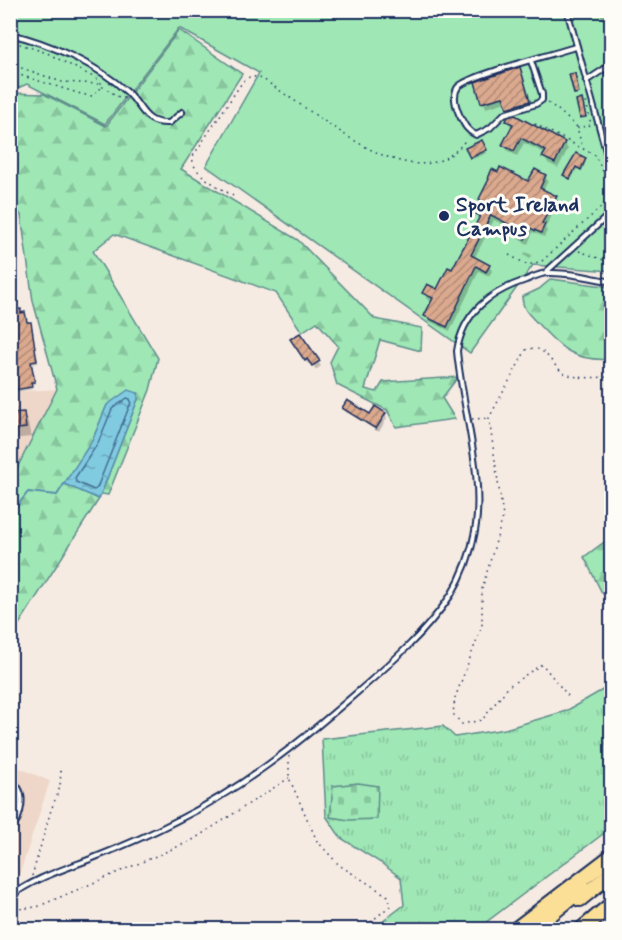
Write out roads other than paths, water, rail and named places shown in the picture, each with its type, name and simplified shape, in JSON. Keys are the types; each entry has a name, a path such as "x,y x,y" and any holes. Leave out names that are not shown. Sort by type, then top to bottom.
{"highway":[{"path":"515,930 612,856"},
{"path":"531,930 612,867"},
{"path":"544,930 612,873"},
{"path":"581,930 612,904"},
{"path":"591,930 612,913"}],"lane":[{"path":"567,10 612,173"},
{"path":"10,34 63,52 110,79 131,97 151,121 169,123 182,112"},
{"path":"531,61 542,100 504,114 489,128 476,135 467,130 456,107 455,97 458,87 470,80 531,61 577,47"},
{"path":"586,81 612,64"},
{"path":"605,68 612,74"},
{"path":"546,273 612,212"},
{"path":"10,897 29,885 177,821 246,780 325,721 405,649 451,594 464,572 476,530 477,503 458,363 459,335 470,316 485,301 510,285 546,273 569,274 612,282"},
{"path":"10,780 21,792 20,811 10,833"},
{"path":"10,807 20,811"}],"water":[{"path":"128,390 138,393 138,399 99,499 64,484 92,441 107,405"}],"waterway":[{"path":"10,515 28,492 57,495 64,484"}],"place":[{"name":"Sport Ireland Campus","path":"444,216"}]}
